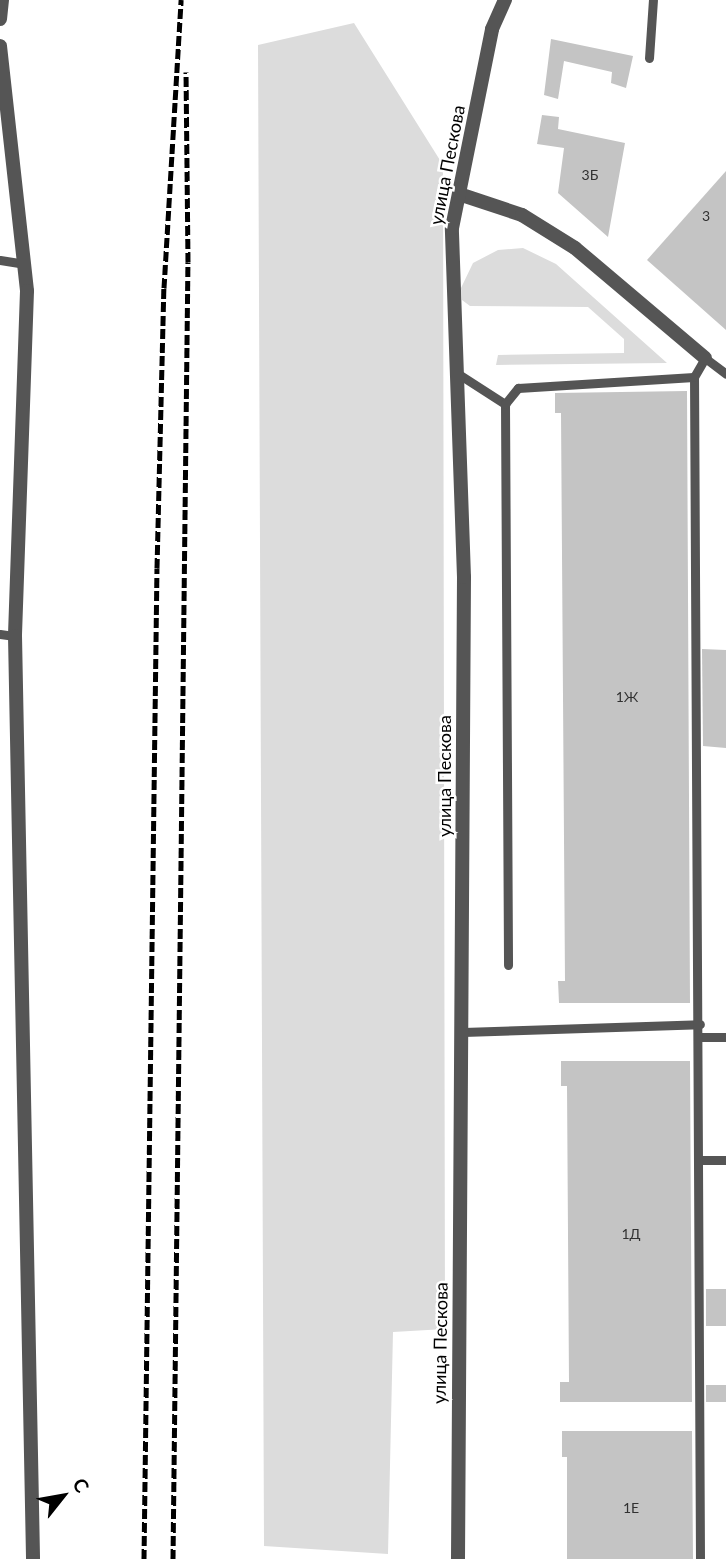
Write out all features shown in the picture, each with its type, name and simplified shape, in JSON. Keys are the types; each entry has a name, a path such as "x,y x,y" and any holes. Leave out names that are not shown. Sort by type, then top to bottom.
{"street":[{"path":"0,19 2,0"},
{"name":"улица Пескова","path":"458,1559 463,1032 460,375 452,228 492,29 505,0"},
{"path":"0,46 27,291 15,636 33,1559"},
{"path":"460,194 522,215 575,248 705,358"}],"lane":[{"path":"649,58 653,0"},
{"path":"0,260 24,264"},
{"path":"700,1559 700,1024 694,377 705,358 726,374"},
{"path":"460,375 505,404"},
{"path":"508,965 505,404 518,388 694,377"},
{"path":"0,634 15,636"},
{"path":"463,1032 700,1024"},
{"path":"700,1037 726,1037"},
{"path":"700,1160 726,1160"}],"shaded area":[{"path":"354,23 443,165 445,1329 393,1332 388,1554 264,1546 258,45"},
{"path":"523,248 556,264 667,363 496,365 498,355 624,353 624,339 588,307 470,306 462,300 461,288 473,263 498,250"}],"building":[{"path":"551,39 633,56 626,88 611,83 612,72 564,61 558,99 544,95"},
{"path":"542,115 559,117 558,129 625,143 608,237 558,193 564,148 537,144"},
{"path":"726,171 726,330 647,260"},
{"path":"687,391 690,1003 559,1003 558,981 565,981 561,413 555,413 555,393"},
{"path":"702,649 726,650 726,748 703,746"},
{"path":"561,1061 690,1061 692,1402 560,1402 560,1382 569,1382 567,1086 561,1086"},
{"path":"706,1289 726,1289 726,1326 706,1326"},
{"path":"706,1385 726,1385 726,1402 706,1402"},
{"path":"562,1431 692,1431 693,1559 567,1559 567,1457 562,1457"}],"railway":[{"path":"144,1559 157,568 164,288 181,0"},
{"path":"173,1559 188,262 186,72"}]}
